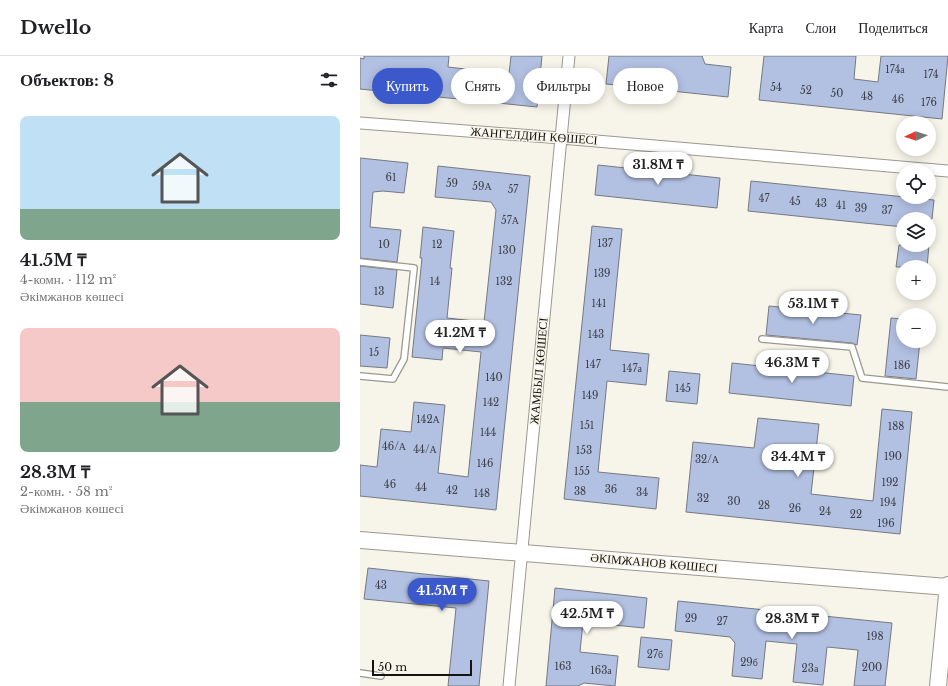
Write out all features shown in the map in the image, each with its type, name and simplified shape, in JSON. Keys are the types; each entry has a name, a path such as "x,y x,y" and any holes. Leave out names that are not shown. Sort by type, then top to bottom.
{"main road":[{"name":"ӘКІМЖАНОВ КӨШЕСІ","path":"360,540 948,586"},
{"path":"938,686 945,634 948,586"}],"street":[{"name":"ЖАМБЫЛ КӨШЕСІ","path":"509,686 569,56"},
{"name":"ЖАНГЕЛДИН КӨШЕСІ","path":"360,123 561,138 948,171"}],"lane":[{"path":"360,262 414,268 404,359 393,379 360,376"},
{"path":"762,339 852,347 862,378 948,387"},
{"path":"360,673 381,676"}],"building":[{"path":"364,56 449,56 448,67 457,68 451,68 451,98 443,97 443,68 372,68 372,90 360,89 360,58 364,59"},
{"path":"511,56 542,56 541,68 523,68 523,104 537,104 537,107 508,104 515,104 515,68 510,68"},
{"path":"609,56 702,56 705,64 731,67 728,97 678,92 678,68 613,68 613,85 606,84"},
{"path":"764,56 856,56 854,79 878,82 881,56 948,56 942,119 936,118 936,116 913,116 759,100"},
{"path":"360,158 408,163 404,193 383,191 373,192 370,227 401,230 397,262 360,258"},
{"path":"598,165 720,178 717,208 595,195"},
{"path":"438,166 530,176 496,510 360,496 360,465 377,467 381,429 411,432 414,402 445,405 438,473 468,477 481,352 443,348 442,360 412,357 422,258 420,258 423,227 454,231 447,318 484,322 496,210 491,202 435,197"},
{"path":"751,181 896,196 896,204 934,204 933,212 896,212 896,226 748,211"},
{"path":"592,226 622,229 610,350 649,354 646,385 607,381 598,472 659,478 656,509 564,499"},
{"path":"898,252 928,252 928,260 897,260"},
{"path":"360,266 397,270 393,308 360,304"},
{"path":"769,306 861,315 857,345 852,343 766,335"},
{"path":"891,318 896,318 896,348 919,348 916,379 885,376"},
{"path":"360,335 390,338 387,368 360,366"},
{"path":"732,363 854,376 851,406 729,393"},
{"path":"669,371 700,374 697,404 666,401"},
{"path":"882,409 912,412 900,534 686,512 693,442 754,448 758,418 819,424 811,494 873,501"},
{"path":"368,568 489,581 479,686 448,686 456,608 364,599"},
{"path":"555,588 647,598 644,628 583,622 580,652 618,656 615,686 584,683 578,686 546,686"},
{"path":"678,601 892,623 885,686 854,686 858,650 827,647 823,685 793,682 797,644 766,641 762,679 732,676 735,643 730,637 675,631"},
{"path":"641,637 672,640 669,670 638,667"}]}
